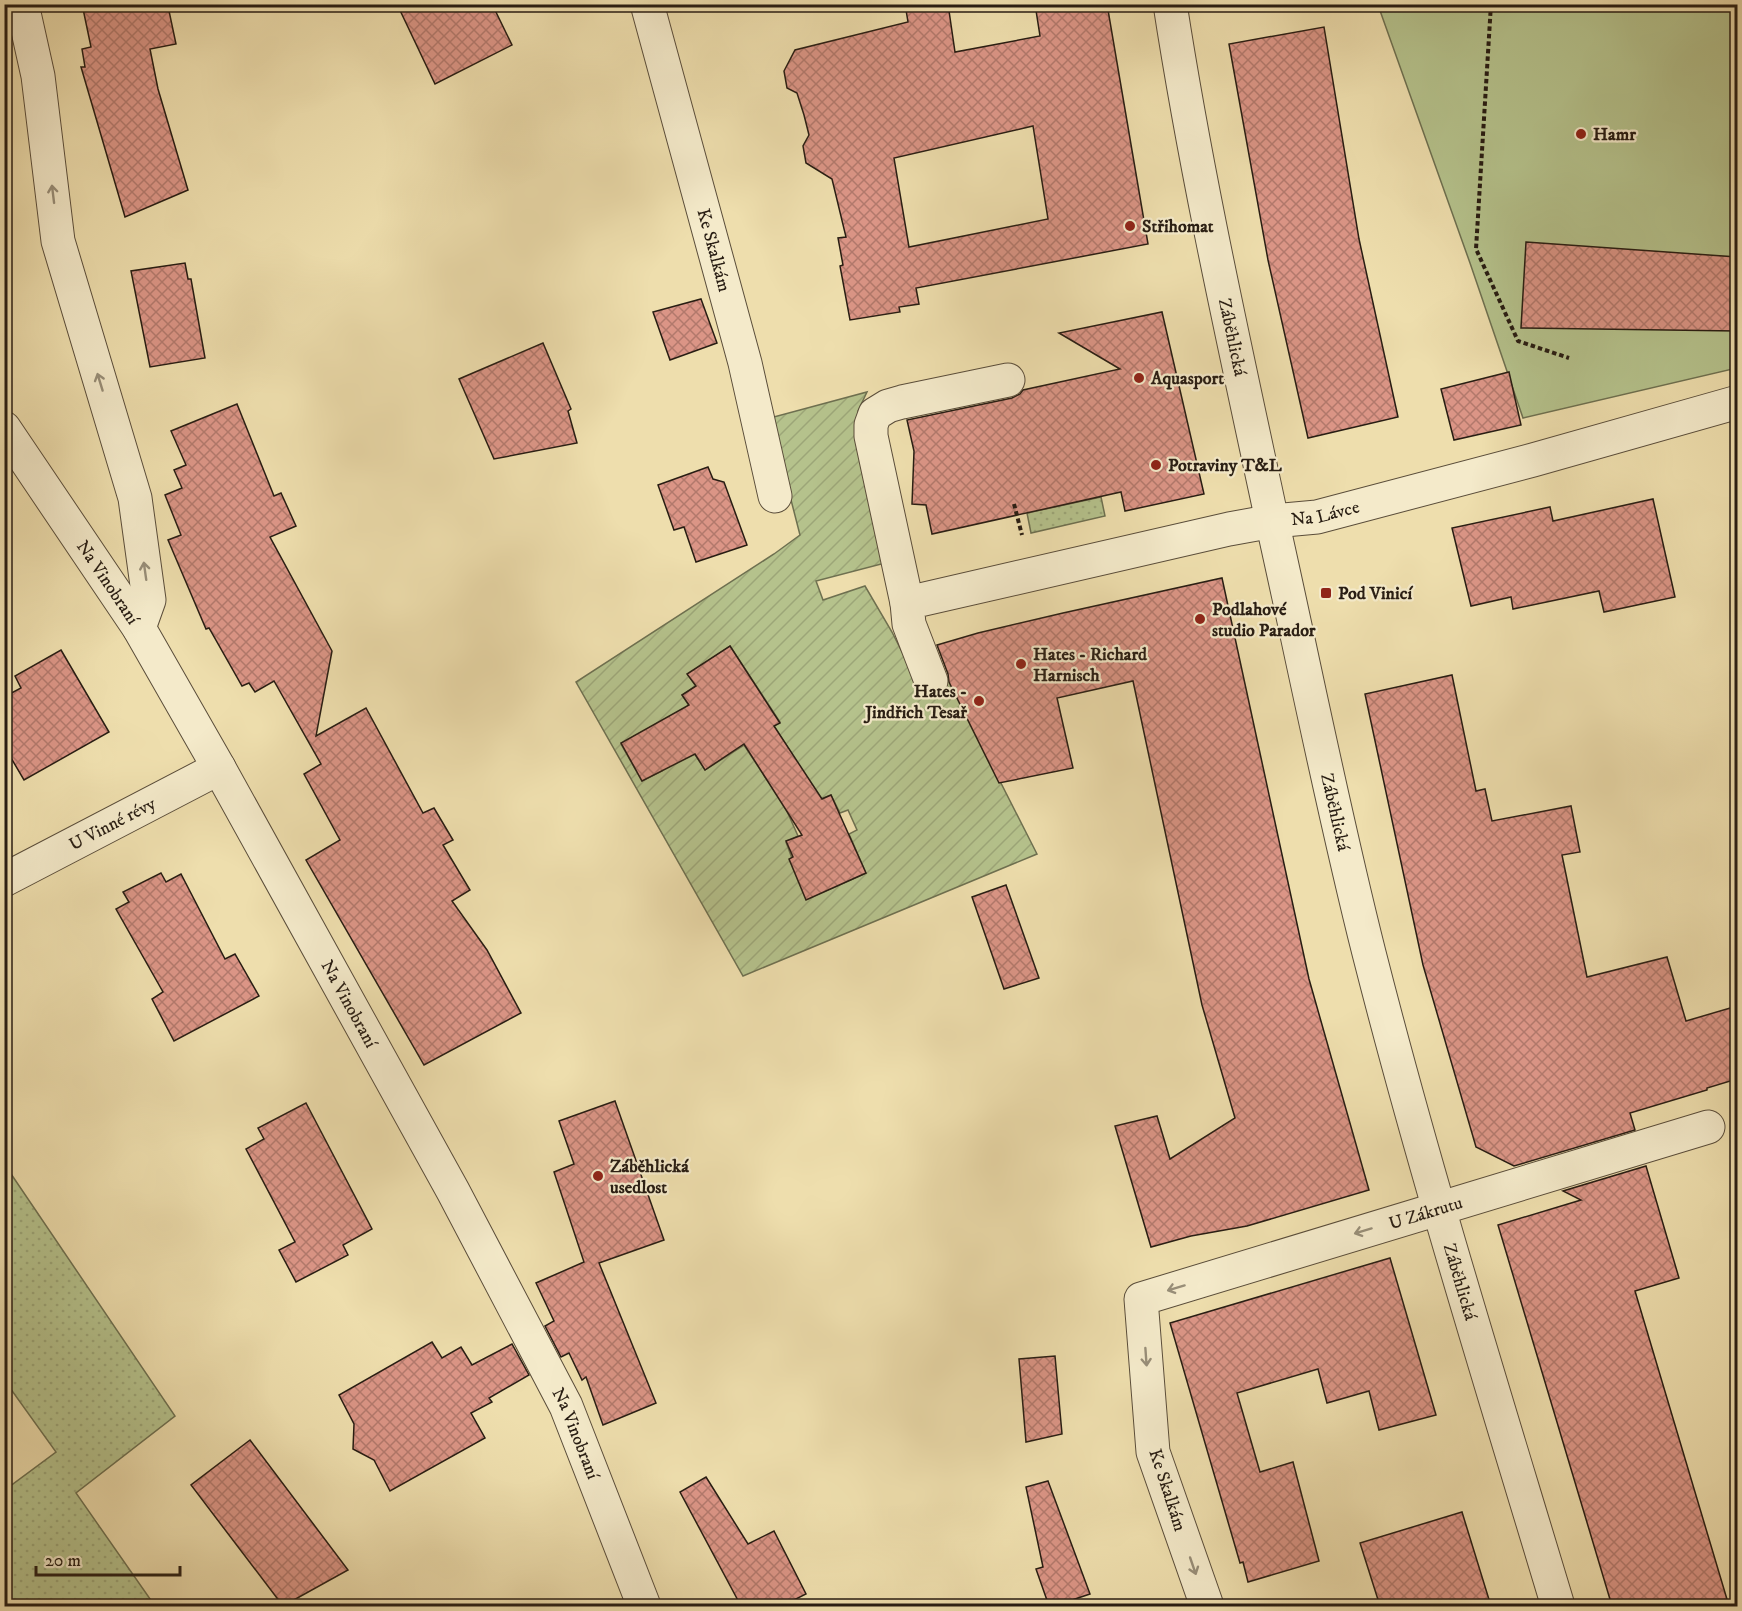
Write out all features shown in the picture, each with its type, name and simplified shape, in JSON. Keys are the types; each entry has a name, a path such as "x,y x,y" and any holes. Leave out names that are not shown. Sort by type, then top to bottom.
{"street":[{"path":"22,4 38,76 58,241 135,498 149,600 139,628"},
{"name":"Ke Skalkám","path":"647,4 745,363 775,496"},
{"name":"Záběhlická","path":"1170,4 1184,89 1256,450 1341,838 1370,956 1439,1208 1558,1606"},
{"path":"931,681 909,624 871,436 871,425 875,414 888,406 1008,380"},
{"name":"Na Lávce","path":"906,603 1229,529 1273,521 1317,517 1533,460 1737,402"},
{"name":"Na Vinobraní","path":"4,428 139,628 453,1191 566,1406 644,1606"},
{"name":"U Vinné révy","path":"4,880 219,768"},
{"name":"U Zákrutu","path":"1141,1299 1708,1127"},
{"name":"Ke Skalkám","path":"1141,1299 1153,1452 1207,1606"}],"path":[{"path":"1491,4 1476,249 1518,341 1569,358"},
{"path":"1014,504 1025,540"}],"green space":[{"name":"Hamr","path":"1378,5 1737,5 1737,368 1523,418"},
{"path":"867,392 858,411 859,439 889,562 816,581 823,600 865,586 892,632 919,686 946,675 1037,854 743,976 576,682 800,535 770,418","holes":["730,646 780,722 774,726 795,759 765,777 744,745 705,770 694,753 712,741 682,695 696,686 688,675","642,732 662,771 642,781 621,744","774,782 815,801 831,795 840,813 848,810 857,830 849,834 866,873 807,899 786,842 798,836"]},
{"path":"1101,497 1105,516 1031,533 1027,513"},
{"path":"5,1165 175,1416 76,1493 155,1606 13,1606 5,1595 5,1490 56,1452 5,1381"}],"building":[{"path":"82,4 143,4 145,10 168,6 176,44 150,49 158,89 188,190 125,217 81,67 85,67 82,49 91,47"},
{"path":"397,4 492,4 512,45 435,84"},
{"path":"905,4 948,4 955,52 1040,36 1035,4 1107,4 1148,244 916,288 919,304 899,307 900,312 850,320 840,266 843,265 838,238 846,237 832,179 806,163 803,146 809,135 797,93 787,88 784,71 795,50 908,22","holes":["1033,126 1048,219 909,247 894,158"]},
{"path":"1324,27 1359,239 1398,417 1308,438 1268,260 1229,44"},
{"path":"1526,242 1737,257 1737,331 1521,328"},
{"path":"185,263 188,279 191,279 205,358 150,367 131,271"},
{"path":"701,299 717,343 670,360 653,312"},
{"path":"1162,312 1204,494 1125,511 1121,492 932,534 926,505 912,504 914,451 907,420 1012,398 1023,390 1120,369 1059,333"},
{"path":"543,343 571,409 568,411 577,443 494,459 459,379"},
{"path":"1509,372 1521,425 1454,440 1441,389"},
{"path":"237,404 274,496 281,493 296,526 270,537 332,651 316,736 366,708 423,813 434,808 453,840 443,845 470,890 452,901 487,950 521,1013 424,1065 306,860 340,840 304,774 321,764 274,681 255,692 249,683 242,686 209,628 206,629 168,540 181,535 165,495 182,488 174,470 186,465 171,431"},
{"path":"708,467 713,479 724,482 747,545 696,562 684,527 674,530 658,485"},
{"path":"1653,499 1675,597 1604,612 1599,591 1513,609 1511,597 1471,606 1452,528 1550,507 1553,521"},
{"path":"1222,578 1309,979 1369,1190 1247,1226 1191,1236 1151,1247 1115,1126 1157,1116 1170,1159 1235,1118 1202,1005 1133,681 1057,698 1073,768 999,783 949,682 937,645 1063,613"},
{"path":"730,646 780,723 774,726 822,799 831,795 866,873 806,900 789,859 793,857 786,841 802,835 744,744 705,770 695,754 642,781 621,743 689,705 682,695 696,686 687,674"},
{"path":"61,650 109,732 24,780 4,746 4,697 21,688 15,676"},
{"path":"1452,675 1476,791 1485,789 1492,821 1571,806 1580,852 1562,855 1587,977 1667,957 1686,1021 1737,1006 1737,1079 1630,1113 1635,1130 1514,1166 1476,1147 1423,965 1365,694"},
{"path":"161,873 166,882 181,874 225,959 235,954 259,996 174,1041 152,999 163,992 116,909 129,902 123,892"},
{"path":"1006,885 1039,978 1004,989 972,897"},
{"path":"615,1101 664,1240 599,1263 656,1403 603,1425 586,1377 582,1380 569,1353 561,1357 545,1326 554,1321 536,1283 584,1262 554,1172 574,1164 559,1121"},
{"path":"306,1103 372,1229 343,1245 348,1255 296,1282 279,1250 295,1242 246,1149 264,1139 258,1128"},
{"path":"1646,1166 1679,1278 1635,1291 1729,1606 1612,1606 1498,1225 1581,1200 1563,1191"},
{"path":"1390,1258 1436,1415 1379,1430 1369,1391 1327,1403 1318,1369 1237,1393 1260,1472 1293,1462 1319,1561 1248,1582 1243,1562 1240,1563 1170,1323"},
{"path":"432,1342 442,1358 461,1347 472,1365 512,1344 529,1375 489,1398 492,1402 471,1413 485,1438 390,1491 374,1460 353,1449 354,1424 339,1395"},
{"path":"1055,1356 1062,1434 1026,1442 1019,1359"},
{"path":"250,1440 348,1570 283,1606 191,1485"},
{"path":"706,1477 748,1544 774,1531 806,1594 782,1606 741,1606 680,1492"},
{"path":"1048,1481 1090,1594 1054,1606 1049,1606 1036,1569 1043,1567 1026,1487"},
{"path":"1462,1512 1491,1606 1380,1606 1360,1543"}],"place":[{"name":"Hamr","path":"1581,134"},
{"name":"Střihomat","path":"1130,226"},
{"name":"Aquasport","path":"1139,378"},
{"name":"Potraviny T&L","path":"1156,465"},
{"name":"Pod Vinicí","path":"1326,593"},
{"name":"Podlahové studio Parador","path":"1200,619"},
{"name":"Hates - Richard Harnisch","path":"1021,664"},
{"name":"Hates - Jindřich Tesař","path":"979,701"},
{"name":"Záběhlická usedlost","path":"598,1176"}]}
